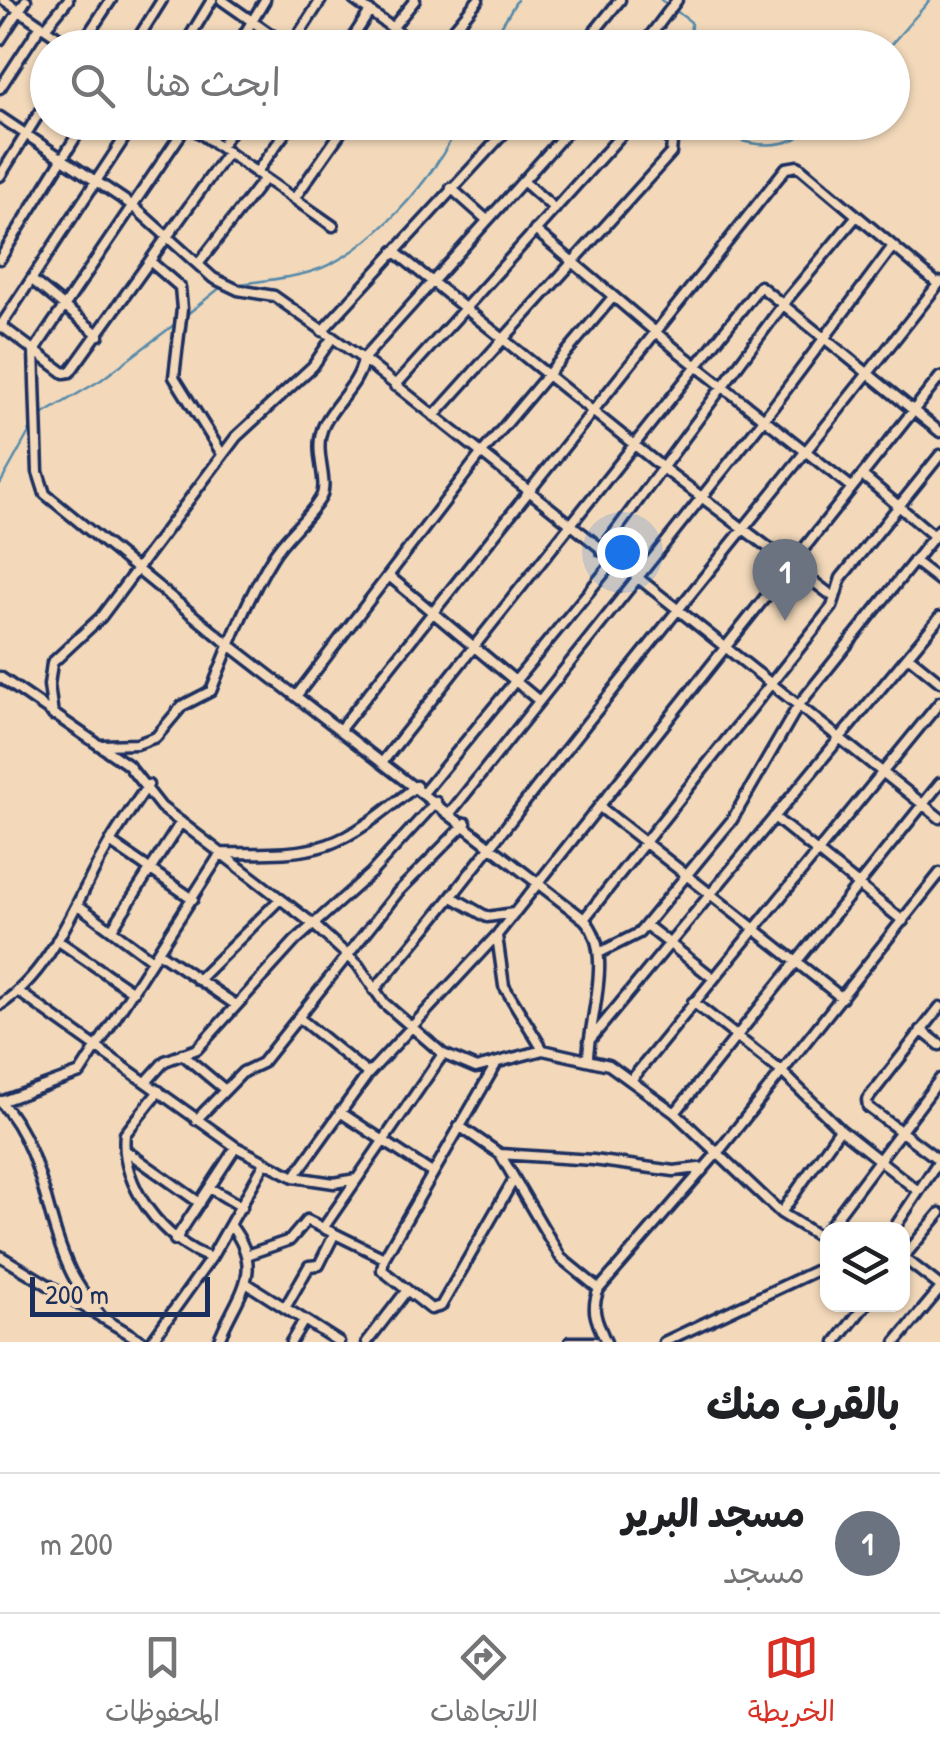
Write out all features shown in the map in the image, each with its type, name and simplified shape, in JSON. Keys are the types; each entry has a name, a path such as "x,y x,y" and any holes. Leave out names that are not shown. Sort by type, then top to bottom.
{"street":[{"path":"4,0 49,30"},
{"path":"0,40 26,0"},
{"path":"40,30 68,0"},
{"path":"89,30 111,0"},
{"path":"143,30 162,0"},
{"path":"193,30 212,0"},
{"path":"222,0 265,30"},
{"path":"247,30 265,0"},
{"path":"302,30 322,0"},
{"path":"393,28 415,0"},
{"path":"453,30 478,0"},
{"path":"595,30 620,0"},
{"path":"655,30 677,0"},
{"path":"358,1 396,30"},
{"path":"358,30 370,12"},
{"path":"0,88 30,45"},
{"path":"0,117 30,136"},
{"path":"0,176 30,128"},
{"path":"36,140 133,206 225,286 274,296 363,359 940,818"},
{"path":"0,258 74,140"},
{"path":"125,140 0,326 67,374 171,236 229,140"},
{"path":"176,140 34,351 38,472 45,494 227,644 384,760 584,918 593,928 599,954 588,1058"},
{"path":"210,140 333,226"},
{"path":"199,264 282,140"},
{"path":"294,199 335,140"},
{"path":"322,332 497,140"},
{"path":"98,745 137,744 156,737 182,706 211,691 227,644 270,561 320,498 324,482 317,444 336,402 358,376 363,359 560,140"},
{"path":"396,386 616,140"},
{"path":"434,416 575,264 674,149 670,140"},
{"path":"342,728 430,610 786,168 798,166 891,249 939,283 454,898 374,990"},
{"path":"523,181 554,209"},
{"path":"450,188 487,220"},
{"path":"600,551 784,304 855,218"},
{"path":"535,230 655,332 851,488"},
{"path":"451,812 764,419 891,249"},
{"path":"394,251 663,468 835,598"},
{"path":"152,263 180,286 182,309 174,376 222,454"},
{"path":"32,280 99,335"},
{"path":"384,760 758,287 764,286 940,432"},
{"path":"297,695 481,454 614,297"},
{"path":"53,715 49,685 52,663 101,616 222,454 312,366 332,338"},
{"path":"294,1177 368,1074 497,934 940,377"},
{"path":"584,918 771,682 835,598 840,578 940,455"},
{"path":"599,954 622,944 646,924 686,875 754,789 798,706 937,533 862,475"},
{"path":"222,853 282,855 330,846 346,840 420,789 614,561"},
{"path":"914,561 940,581"},
{"path":"389,576 538,700"},
{"path":"589,1041 940,617"},
{"path":"908,656 940,682"},
{"path":"0,677 98,745 148,785 161,807 313,924 346,954 374,990 411,1027 444,1054 476,1068 495,1066 518,1053 543,1050 588,1058 632,1079 676,1113 781,1213 820,1237"},
{"path":"632,1079 815,850 940,702"},
{"path":"676,1113 940,783"},
{"path":"0,1005 19,992 57,940 110,842 148,785"},
{"path":"146,1081 164,1061 201,1044 313,924 371,873 436,802"},
{"path":"600,807 842,998"},
{"path":"774,817 903,921"},
{"path":"112,929 181,822"},
{"path":"196,1120 224,1089 262,1062 398,892 466,823"},
{"path":"110,842 193,899"},
{"path":"102,1318 71,1272 49,1211 39,1163 0,1102 74,1077 98,1049 222,853"},
{"path":"606,1342 594,1316 599,1289 718,1151 940,873"},
{"path":"454,898 486,917 514,913"},
{"path":"198,980 280,899"},
{"path":"78,905 236,1005"},
{"path":"646,924 713,978"},
{"path":"497,934 504,986 543,1050"},
{"path":"57,940 133,992"},
{"path":"19,992 236,1147 294,1177 334,1183 356,1179"},
{"path":"693,1002 782,1072 840,1129 918,1191"},
{"path":"898,1222 940,1159 868,1107 866,1100 940,1007"},
{"path":"298,1017 368,1074"},
{"path":"921,1030 940,1045"},
{"path":"182,1054 224,1089"},
{"path":"324,1227 356,1179 386,1144 444,1054"},
{"path":"495,1066 384,1258 382,1270 431,1308 442,1306 514,1179"},
{"path":"836,1222 877,1160 940,1078"},
{"path":"158,1090 125,1134 124,1150 140,1195 175,1240 211,1258"},
{"path":"340,1112 432,1174"},
{"path":"460,1126 500,1154 562,1258 599,1289"},
{"path":"781,1213 840,1129"},
{"path":"175,1240 236,1147"},
{"path":"124,1150 200,1204"},
{"path":"500,1154 593,1160 674,1172 701,1168"},
{"path":"151,1342 211,1258 266,1163"},
{"path":"210,1188 242,1207"},
{"path":"910,1250 940,1213"},
{"path":"249,1254 290,1240 306,1220 384,1258"},
{"path":"218,1342 246,1282 249,1254 231,1226"},
{"path":"285,1308 309,1266 320,1265 325,1258 334,1234"},
{"path":"0,1256 143,1342"},
{"path":"896,1342 940,1287 910,1264"},
{"path":"664,1342 820,1268"},
{"path":"246,1282 338,1342"},
{"path":"367,1342 407,1290"},
{"path":"836,1342 860,1312"},
{"path":"291,1342 304,1320"},
{"path":"570,1342 595,1342"}],"waterway":[{"path":"499,30 517,0"},
{"path":"661,0 691,22 691,30"},
{"path":"904,30 930,0"},
{"path":"234,285 310,272 355,249 418,189 450,140"},
{"path":"739,140 763,144 792,140"},
{"path":"185,316 221,287"},
{"path":"37,418 101,380 179,321"},
{"path":"0,484 33,425"}],"place":[{"name":"مسجد البرير","path":"785,621"}]}
